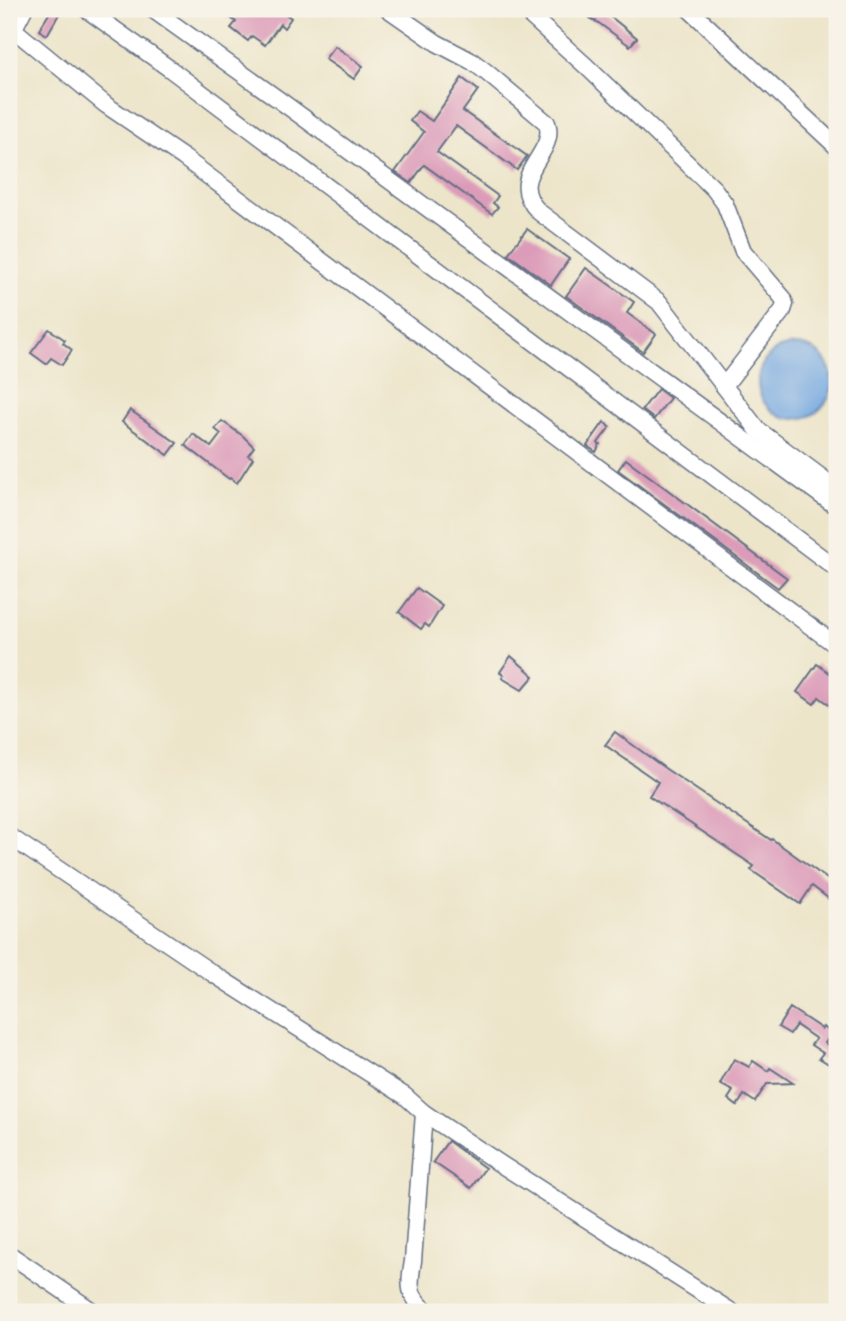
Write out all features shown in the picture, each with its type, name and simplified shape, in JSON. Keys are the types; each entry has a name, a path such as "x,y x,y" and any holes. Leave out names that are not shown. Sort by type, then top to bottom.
{"street":[{"path":"24,9 11,34 184,159 837,646"},
{"path":"86,9 170,69 837,569"},
{"path":"152,9 837,507"},
{"path":"388,9 437,43 473,62 547,124 548,140 527,182 530,203 659,302 758,430 837,489"},
{"path":"523,9 714,189 725,204 743,251 783,298 783,310 724,386"},
{"path":"690,9 837,147"},
{"path":"9,836 212,973 405,1097 424,1113 502,1165 732,1312"},
{"path":"424,1113 413,1261 409,1282 412,1296 428,1312"},
{"path":"9,1254 93,1312"}],"water":[{"path":"795,345 816,351 826,361 832,382 826,403 816,413 795,419 774,413 764,403 758,382 764,361 774,351"}],"building":[{"path":"52,9 62,9 47,35 39,30"},
{"path":"219,9 291,9 287,15 291,18 284,28 280,24 265,45 252,36 248,41 231,28 236,22"},
{"path":"579,9 601,9 637,38 630,46"},
{"path":"335,46 363,66 354,79 325,59"},
{"path":"462,78 478,90 463,111 527,156 517,170 456,126 437,152 498,196 493,203 498,207 492,214 424,165 411,183 395,172 424,132 410,121 417,111 432,121"},
{"path":"527,229 569,259 551,285 508,254"},
{"path":"586,268 634,302 627,313 656,334 643,352 566,296"},
{"path":"49,329 65,340 63,343 72,350 62,365 51,358 46,364 31,353"},
{"path":"658,389 670,398 654,419 642,410"},
{"path":"130,410 177,443 168,455 122,422"},
{"path":"222,421 254,447 248,455 253,458 237,483 185,445 193,434 211,447 221,434 215,429"},
{"path":"604,422 610,427 598,443 600,444 596,452 587,446"},
{"path":"626,459 787,578 778,588 618,470"},
{"path":"417,588 442,606 429,627 425,624 421,629 399,612"},
{"path":"511,656 534,676 522,690 502,678 504,675 500,672"},
{"path":"817,664 837,678 837,710 819,697 814,704 797,692"},
{"path":"615,732 837,886 837,905 812,886 800,904 751,870 754,866 649,796 658,782 605,745"},
{"path":"790,1008 832,1033 825,1043 837,1052 837,1069 819,1058 823,1053 811,1045 816,1039 796,1025 790,1034 778,1027"},
{"path":"734,1059 749,1067 753,1061 793,1083 767,1084 755,1102 744,1095 737,1106 728,1099 733,1091 720,1084"},
{"path":"448,1141 485,1168 471,1188 433,1162"}]}
